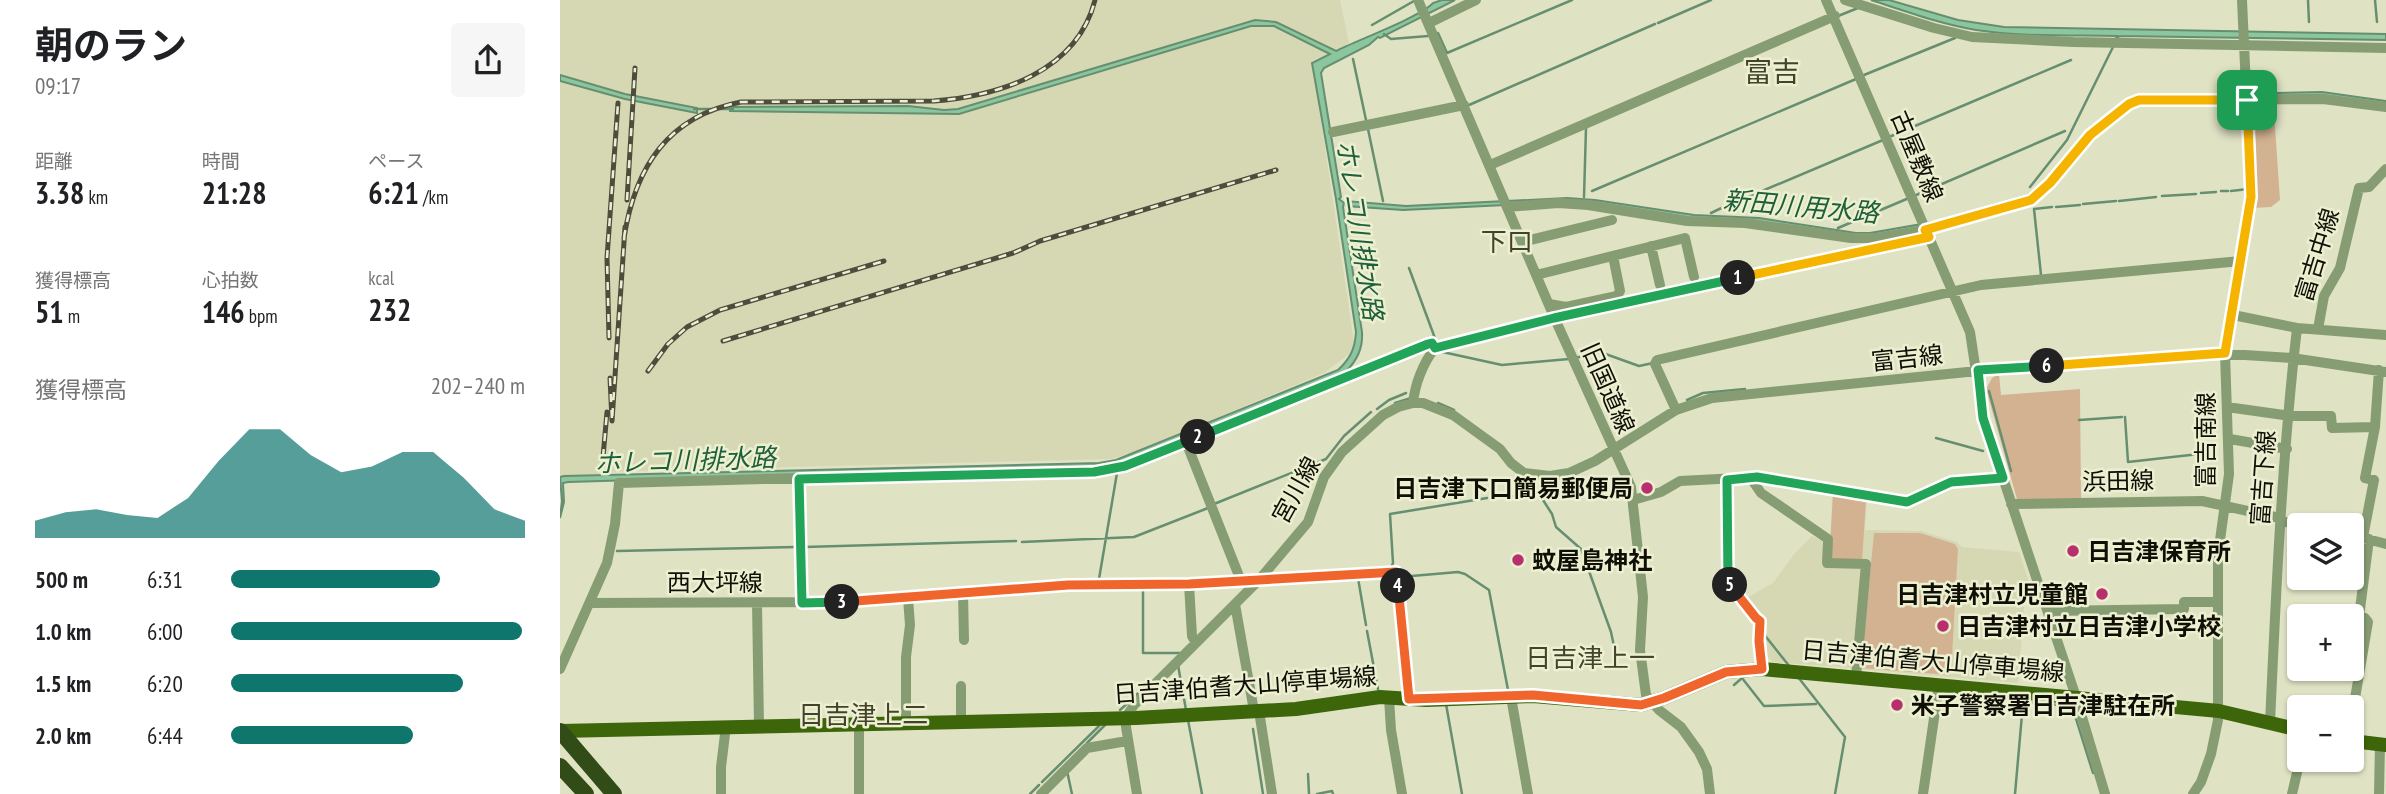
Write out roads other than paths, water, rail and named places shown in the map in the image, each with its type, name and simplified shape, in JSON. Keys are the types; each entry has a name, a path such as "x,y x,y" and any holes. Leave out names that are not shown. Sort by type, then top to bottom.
{"highway":[{"path":"560,731 614,794"},
{"path":"560,747 602,794"},
{"path":"560,766 586,794"}],"main road":[{"name":"日吉津伯耆大山停車場線","path":"560,731 1126,717 1296,709 1380,697 1409,699 1533,695 1641,705 1726,672 1762,669 2219,711 2287,727"},
{"path":"2364,742 2383,744"}],"street":[{"path":"1427,20 1476,0"},
{"name":"古屋敷線","path":"1826,0 1970,332 1978,370 1983,418 2076,697 2105,794"},
{"path":"1845,0 1972,37 2028,41 2245,43 2386,48"},
{"name":"富吉南線","path":"2193,794 2201,782 2211,754 2219,711 2218,555 2230,474 2225,353 2246,237 2252,186 2242,0"},
{"name":"旧国道線","path":"1420,3 1612,450 1631,487 1643,597 1640,650 1646,695 1652,702"},
{"path":"1490,165 1835,16"},
{"path":"1612,450 1569,473 1550,476 1524,474 1500,449 1453,415 1423,403 1413,403 1414,392 1427,358 1435,348 1555,318 1881,246 2031,200 2050,183 2090,135 2129,104 2139,100 2323,99 2386,107"},
{"path":"1333,132 1464,105"},
{"name":"富吉中線","path":"2318,329 2323,296 2340,268 2359,188 2369,187 2386,169"},
{"path":"1508,207 1558,203 1588,205 1688,221 1745,223 1850,238 1927,233"},
{"path":"1522,242 1612,220"},
{"path":"1536,275 1685,238 1694,277"},
{"path":"1651,246 1660,285"},
{"path":"1549,304 1566,307 1618,296 1620,290 1613,256"},
{"path":"1676,410 1656,364 1657,360 1981,285 2241,261"},
{"path":"2233,315 2297,328 2386,335"},
{"name":"富吉下線","path":"2270,723 2280,519 2292,358 2297,328"},
{"path":"560,669 607,563 620,483 1094,472 1125,466 1428,344 1432,343 1435,348"},
{"name":"富吉線","path":"1612,450 1676,410 1712,398 1978,370 2225,353 2292,358 2382,371"},
{"path":"2364,524 2374,480 2365,478 2382,371"},
{"name":"宮川線","path":"1126,717 1134,705 1259,580 1308,522 1324,477 1342,452 1383,415 1413,403"},
{"path":"2227,407 2288,415 2331,416 2332,428 2375,427"},
{"path":"2230,439 2287,449"},
{"path":"1186,442 1241,581"},
{"path":"1633,500 1661,492 1680,481 1750,478 1777,479 1901,502 1912,501 1951,482 2003,478"},
{"path":"1750,478 1761,493 1828,539 1827,564 1866,564 1856,677"},
{"path":"799,479 802,603"},
{"path":"1727,480 1728,582 1760,621 1762,669"},
{"name":"浜田線","path":"2011,504 2203,501 2225,504 2287,521"},
{"path":"2364,538 2386,544"},
{"name":"西大坪線","path":"590,603 864,602 1071,585 1189,584 1396,572 1409,699"},
{"path":"1189,584 1192,636 1196,643"},
{"path":"2357,695 2368,622 2359,617 2360,590"},
{"path":"963,593 964,640"},
{"path":"906,722 906,657 910,625 908,598"},
{"path":"2048,611 2185,609 2184,602 2218,602"},
{"path":"757,603 760,725"},
{"path":"1235,604 1272,794"},
{"path":"1923,794 1939,684"},
{"path":"961,686 961,722"},
{"path":"1511,697 1528,794"},
{"path":"1389,698 1391,730 1402,794"},
{"path":"1652,702 1681,727 1699,752 1707,769 1710,794"},
{"path":"1126,717 1127,741 1138,794"},
{"path":"859,723 859,794"},
{"path":"721,794 726,726"},
{"path":"1041,794 1087,748 1127,741"},
{"path":"2379,794 2383,744"},
{"path":"2292,794 2297,772"}],"waterway":[{"path":"1438,33 1447,53 1572,0"},
{"path":"1658,23 1711,0"},
{"path":"2308,0 2309,22"},
{"path":"2375,0 2377,22"},
{"path":"1372,25 1414,1"},
{"path":"1838,16 1858,8"},
{"path":"1469,105 1655,24"},
{"path":"1384,34 1391,39 1428,36"},
{"path":"1864,75 1955,38"},
{"path":"2030,187 2067,140 2114,45"},
{"path":"1353,59 1366,120"},
{"path":"1889,137 2071,60"},
{"path":"1592,191 1856,79"},
{"path":"694,109 733,109"},
{"path":"1584,197 1586,128"},
{"name":"ホレコ川排水路","path":"1368,129 1383,201"},
{"path":"1914,196 2065,131"},
{"name":"新田川用水路","path":"1736,202 1883,140"},
{"path":"2231,191 2248,189"},
{"path":"2221,191 2228,191"},
{"path":"2201,193 2216,192"},
{"path":"2162,196 2196,194"},
{"path":"2119,201 2156,197"},
{"name":"新田川用水路","path":"1838,228 1909,198"},
{"path":"2083,204 2116,201"},
{"name":"新田川用水路","path":"1711,213 1730,204"},
{"path":"2056,207 2080,205"},
{"path":"2041,275 2034,209 2052,207"},
{"path":"1409,268 1436,341"},
{"path":"1438,351 1502,365 1569,359"},
{"path":"1575,358 1600,352 1639,366 1653,363"},
{"path":"2002,364 2019,363"},
{"path":"1687,400 1703,393 1745,389"},
{"path":"1989,391 2011,471"},
{"path":"1377,409 1406,393"},
{"path":"1395,403 1411,398"},
{"path":"1438,403 1454,410"},
{"path":"1214,504 1326,459 1344,436 1371,412"},
{"path":"2079,420 2122,417"},
{"path":"2125,417 2128,462 2208,453 2209,460"},
{"path":"1936,438 1983,451"},
{"path":"1099,579 1117,473 1129,469"},
{"path":"1543,477 1543,500 1556,527 1581,549 1611,632 1615,651"},
{"path":"1509,496 1583,497"},
{"path":"1492,498 1507,497"},
{"path":"1391,568 1390,514 1487,498"},
{"path":"1022,542 1134,537 1208,508"},
{"path":"804,547 1016,541"},
{"path":"617,551 796,547"},
{"path":"1400,577 1458,572 1489,590 1508,690"},
{"path":"1358,578 1366,625"},
{"path":"1143,588 1143,653 1180,653"},
{"path":"1367,631 1378,689"},
{"path":"1763,633 1790,667"},
{"path":"1178,665 1186,710"},
{"path":"1798,677 1845,737 1835,794"},
{"path":"1734,685 1742,678 1764,706 1816,704"},
{"path":"1120,710 1144,688"},
{"path":"2023,702 2072,706 2093,773"},
{"path":"2015,794 2023,703"},
{"path":"1446,704 1462,794"},
{"path":"1188,720 1202,794"},
{"path":"1087,743 1105,725"},
{"path":"1042,782 1099,726"},
{"path":"1253,729 1263,794"},
{"path":"1067,771 1072,794"},
{"path":"1308,774 1309,794"},
{"path":"1030,794 1039,785"},
{"path":"1317,794 1332,791 1333,794"}],"railway":[{"path":"624,238 629,212 647,167 675,132 693,119 741,102 934,101 1009,86 1032,76 1053,62 1071,45 1086,25 1095,0"},
{"path":"627,200 635,68"},
{"path":"609,338 607,258 618,103"},
{"path":"723,341 1276,170"},
{"path":"610,378 612,421 625,227"},
{"path":"648,371 668,344 687,327 720,310 884,261"},
{"path":"603,457 607,412"}],"place":[{"name":"日吉津下口簡易郵便局","path":"1647,488"},
{"name":"日吉津保育所","path":"2073,551"},
{"name":"蚊屋島神社","path":"1518,560"},
{"name":"日吉津村立児童館","path":"2102,594"},
{"name":"日吉津村立日吉津小学校","path":"1943,626"},
{"name":"米子警察署日吉津駐在所","path":"1897,705"}],"district":[{"name":"富吉","path":"1772,71"},
{"name":"下口","path":"1507,241"},
{"name":"日吉津上一","path":"1590,657"},
{"name":"日吉津上二","path":"863,714"}]}
